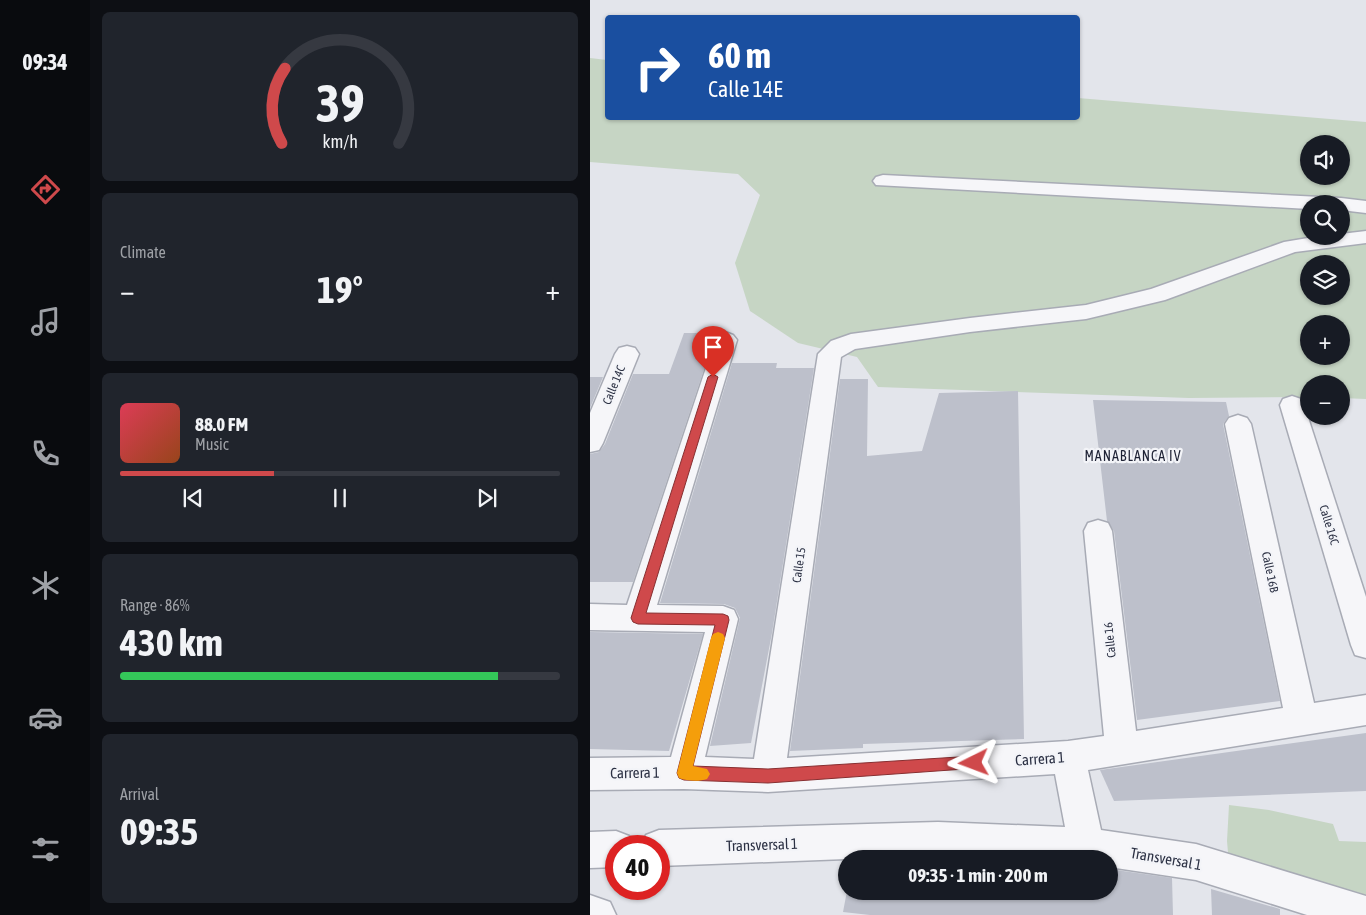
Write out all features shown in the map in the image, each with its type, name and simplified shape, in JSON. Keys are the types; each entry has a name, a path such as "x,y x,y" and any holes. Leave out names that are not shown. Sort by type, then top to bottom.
{"street":[{"path":"883,181 1300,202"},
{"path":"1350,205 1366,207"},
{"name":"Calle 15","path":"768,776 830,354 839,347 851,342 970,324 1086,312 1156,295 1291,246 1366,237"},
{"path":"638,618 725,340"},
{"name":"Calle 16C","path":"1292,405 1366,645"},
{"name":"Calle 16B","path":"1238,424 1302,720"},
{"name":"Calle 16","path":"1098,531 1122,750"},
{"path":"590,617 723,620 684,773"},
{"name":"Carrera 1","path":"590,774 684,773 768,776 1068,757 1366,710"},
{"path":"1068,757 1087,846"},
{"name":"Transversal 1","path":"670,848 938,840 1087,846 1196,862 1366,915"},
{"path":"590,850 605,849"},
{"path":"590,914 597,915"}],"lane":[{"name":"Calle 14C","path":"590,444 627,354"}],"green space":[{"path":"590,58 605,60 605,120 1080,120 1080,98 1366,122 1366,399 1350,398 1350,375 1300,375 1300,397 1189,398 878,387 857,357 798,343 750,311 735,263 760,195 738,174 590,162"},
{"path":"1229,805 1269,810 1333,824 1339,841 1366,842 1366,909 1229,864 1227,841"}],"building":[{"path":"684,333 716,333 633,582 590,582 590,454 599,452 605,444 633,374 669,374"},
{"path":"732,363 777,363 776,368 814,368 772,633 751,743 710,746 740,618 735,608 724,604 660,603"},
{"path":"590,377 603,377 590,408"},
{"path":"840,379 868,379 867,456 922,451 939,393 1018,391 1024,739 863,744 863,748 790,751"},
{"path":"1093,400 1226,402 1229,416 1223,424 1280,701 1137,720 1114,531 1107,521"},
{"path":"590,632 703,634 669,751 590,749"},
{"path":"1366,733 1366,791 1114,801 1100,770"},
{"path":"1118,870 1172,878 1173,915 870,915 843,912 845,900 1118,900"},
{"path":"1211,889 1280,909 1280,915 1212,915"}],"slow traffic":[{"path":"702,774 684,773 718,638"}],"district":[{"name":"MANABLANCA IV","path":"1133,456"}],"route":[{"path":"713,377 638,618 723,620 684,773 768,776 974,763"}]}
